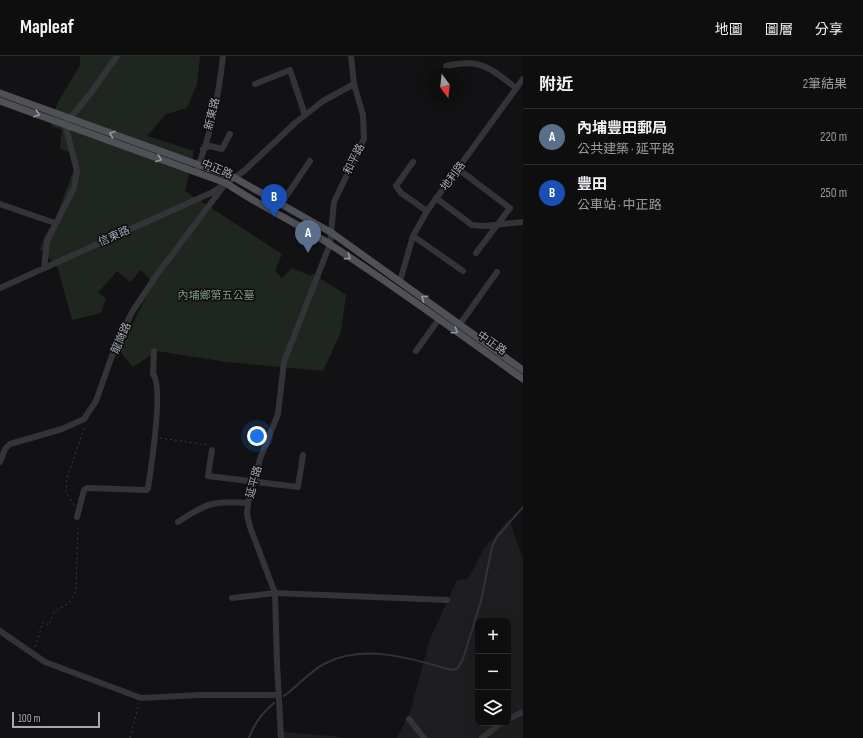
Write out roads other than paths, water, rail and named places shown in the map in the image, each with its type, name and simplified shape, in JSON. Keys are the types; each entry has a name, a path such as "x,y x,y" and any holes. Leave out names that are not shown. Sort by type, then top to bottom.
{"main road":[{"name":"中正路","path":"0,93 67,120 197,168 235,178 332,233 523,370"},
{"name":"中正路","path":"0,101 67,120"},
{"name":"中正路","path":"197,168 226,183 241,194 273,210 330,244 523,379"}],"street":[{"path":"44,268 47,241 74,188 77,171 67,120 90,94 117,56"},
{"name":"新東路","path":"197,168 203,150 220,80 223,56"},
{"name":"和平路","path":"332,233 334,202 364,140 363,115 354,84 350,56"},
{"path":"446,68 446,66 477,63 491,69 516,88"},
{"path":"255,84 290,70 305,115"},
{"name":"地利路","path":"400,281 413,236 427,211 523,79"},
{"name":"信東路","path":"0,288 213,192 235,178 305,115 323,101 354,84"},
{"path":"203,150 210,146 222,149 230,134"},
{"path":"281,204 310,161"},
{"path":"413,162 396,186 401,193 427,211"},
{"path":"458,169 510,208 476,253"},
{"name":"龍崗路","path":"0,462 5,449 10,444 62,429 84,419 96,400 113,354 132,312 156,276 226,183"},
{"path":"436,198 472,225 484,226 523,222"},
{"path":"0,204 55,223"},
{"name":"延平路","path":"282,738 275,593 250,527 248,503 267,439 278,414 284,362 330,244 332,233"},
{"path":"413,236 463,271"},
{"path":"460,324 497,272"},
{"path":"416,351 439,319"},
{"path":"77,517 84,490 87,488 147,490 148,488 157,405 156,378 153,374 154,351"},
{"path":"210,448 208,476 298,487 303,455"},
{"path":"178,522 210,503 233,501 248,503"},
{"path":"232,598 275,593 447,600"},
{"path":"0,631 45,662 141,698 200,695 279,695"},
{"path":"511,718 523,712"},
{"path":"409,719 424,738"},
{"path":"482,738 497,726"}],"waterway":[{"path":"284,696 313,671 324,664 338,658 353,655 384,654 453,670 458,668 463,659 481,601 492,547 497,537 523,507"},
{"path":"249,738 259,719 274,703"}],"place":[{"name":"豐田","path":"274,217"},
{"name":"內埔豐田郵局","path":"308,253"}],"park label":[{"name":"內埔鄉第五公墓","path":"216,295"}]}
